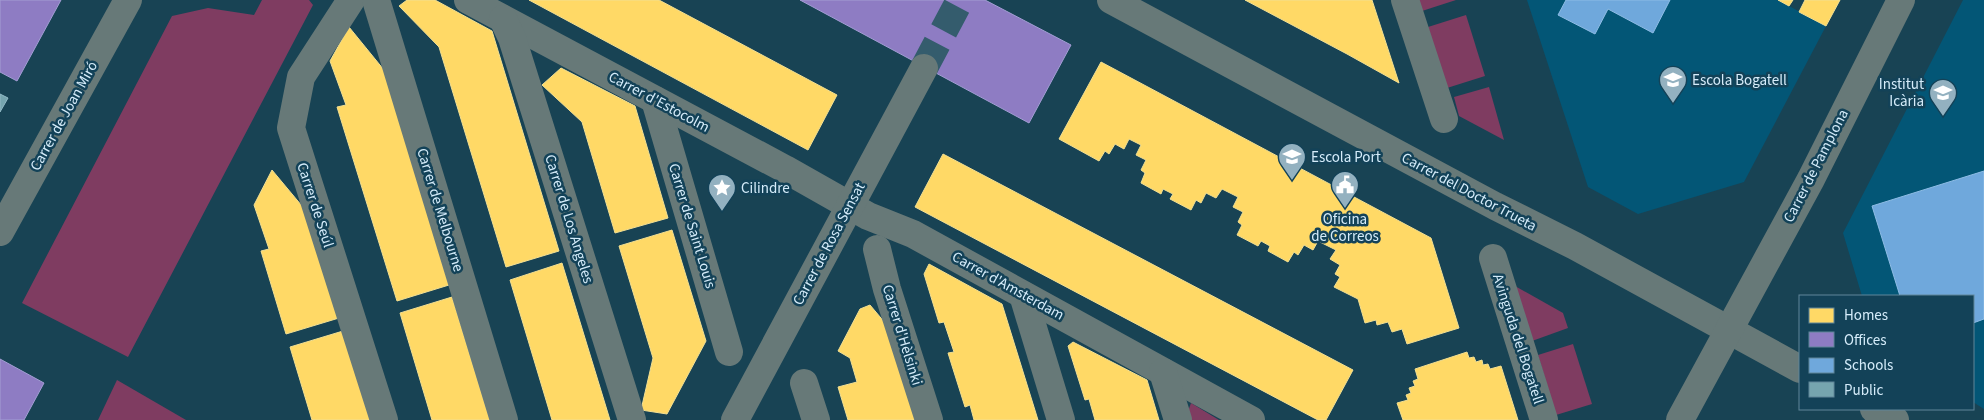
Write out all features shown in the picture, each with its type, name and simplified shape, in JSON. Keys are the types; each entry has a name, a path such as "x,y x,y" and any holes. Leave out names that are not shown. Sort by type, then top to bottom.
{"street":[{"name":"Carrer de Joan Miró","path":"0,232 128,0"},
{"name":"Carrer de Seúl","path":"351,0 301,77 291,128 384,420"},
{"name":"Carrer de Melbourne","path":"376,0 504,420"},
{"name":"Carrer d'Estocolm","path":"468,0 850,206"},
{"name":"Carrer del Doctor Trueta","path":"1111,0 1799,368"},
{"path":"1405,0 1444,119"},
{"name":"Carrer de Pamplona","path":"1680,420 1811,179 1901,0"},
{"name":"Carrer de Los Angeles","path":"503,19 512,38 632,420"},
{"name":"Carrer de Rosa Sensat","path":"735,420 924,68"},
{"name":"Carrer de Saint Louis","path":"655,100 729,352"},
{"name":"Carrer d'Amsterdam","path":"850,206 868,216 913,234 1251,420"},
{"name":"Carrer d'Hèlsinki","path":"877,249 887,290 929,420"},
{"name":"Avinguda del Bogatell","path":"1492,258 1544,420"},
{"path":"1023,295 1061,420"},
{"path":"1163,372 1178,420"},
{"path":"804,383 816,420"},
{"path":"1876,410 1895,420"}],"shaded area":[{"path":"262,0 309,0 313,5 128,357 22,303 172,16 208,8 254,15"},
{"path":"1419,0 1456,0 1422,11"},
{"name":"Escola Bogatell","path":"1527,0 1778,0 1826,26 1744,182 1638,214 1588,187"},
{"name":"Institut Icària","path":"1963,0 1984,0 1984,409 1974,403 1974,295 1862,295 1843,233"},
{"path":"1466,15 1485,76 1447,88 1428,27"},
{"path":"1489,87 1504,140 1459,116 1454,97"},
{"path":"1515,286 1563,313 1568,328 1532,341"},
{"path":"1573,344 1592,404 1556,415 1538,355"},
{"path":"117,380 186,420 98,420"},
{"path":"1191,403 1219,420 1185,420"}],"building: Homes":[{"path":"407,0 435,0 492,31 559,251 506,267 439,47 399,6"},
{"path":"529,0 659,0 837,95 808,150"},
{"path":"1245,0 1372,0 1399,83 1347,54"},
{"path":"1778,0 1793,0 1789,6"},
{"path":"1805,0 1840,0 1826,26 1799,12"},
{"path":"349,27 384,70 449,285 397,301 337,107 346,105 330,61"},
{"path":"1101,62 1431,238 1459,328 1407,344 1402,329 1392,332 1388,322 1377,325 1376,320 1365,323 1358,299 1334,287 1340,277 1335,274 1340,265 1330,259 1336,250 1318,241 1313,250 1304,245 1298,255 1294,252 1288,262 1268,251 1270,246 1261,241 1258,246 1237,235 1242,225 1238,222 1243,212 1233,207 1238,197 1222,189 1216,198 1206,193 1201,203 1196,200 1191,210 1170,199 1173,194 1163,189 1161,194 1141,183 1145,173 1141,170 1146,160 1136,155 1141,145 1129,139 1124,149 1115,144 1109,154 1105,151 1099,161 1059,139"},
{"path":"561,68 635,106 668,218 615,233 582,122 542,85"},
{"path":"943,154 1353,370 1326,420 1318,420 915,207"},
{"path":"272,170 307,212 339,318 286,334 261,251 269,249 254,205"},
{"path":"672,230 706,341 667,414 641,410 653,358 619,246"},
{"path":"562,263 610,420 552,420 510,280"},
{"path":"929,264 1002,304 1038,420 974,420 970,405 965,407 948,353 954,352 944,322 939,323 924,274"},
{"path":"452,297 490,420 432,420 400,313"},
{"path":"870,305 886,324 919,420 848,420 838,387 857,382 850,358 838,351 860,309"},
{"path":"343,331 370,420 312,420 290,347"},
{"path":"1073,342 1147,380 1159,420 1095,420 1089,399 1085,400 1068,346"},
{"path":"1467,352 1469,358 1474,357 1476,362 1482,360 1483,365 1488,364 1490,369 1501,366 1518,420 1403,420 1397,403 1408,400 1406,395 1411,393 1409,388 1415,386 1413,381 1418,379 1415,369"}],"building: Offices":[{"path":"0,0 61,0 17,81 0,72"},
{"path":"800,0 985,0 1071,45 1029,123"},
{"path":"0,359 44,383 24,420 0,420"}],"building: Schools":[{"path":"1566,0 1670,0 1653,33 1608,9 1595,34 1558,15"},
{"path":"1984,171 1984,319 1974,323 1974,295 1900,295 1872,206"}],"building: Public":[{"path":"0,94 8,98 0,112"}],"tunnel":[{"path":"924,68 960,0"}],"place":[{"name":"Escola Bogatell","path":"1673,104"},
{"name":"Institut Icària","path":"1943,117"},
{"name":"Escola Port","path":"1292,181"},
{"name":"Oficina de Correos","path":"1345,209"},
{"name":"Cilindre","path":"722,212"}]}
